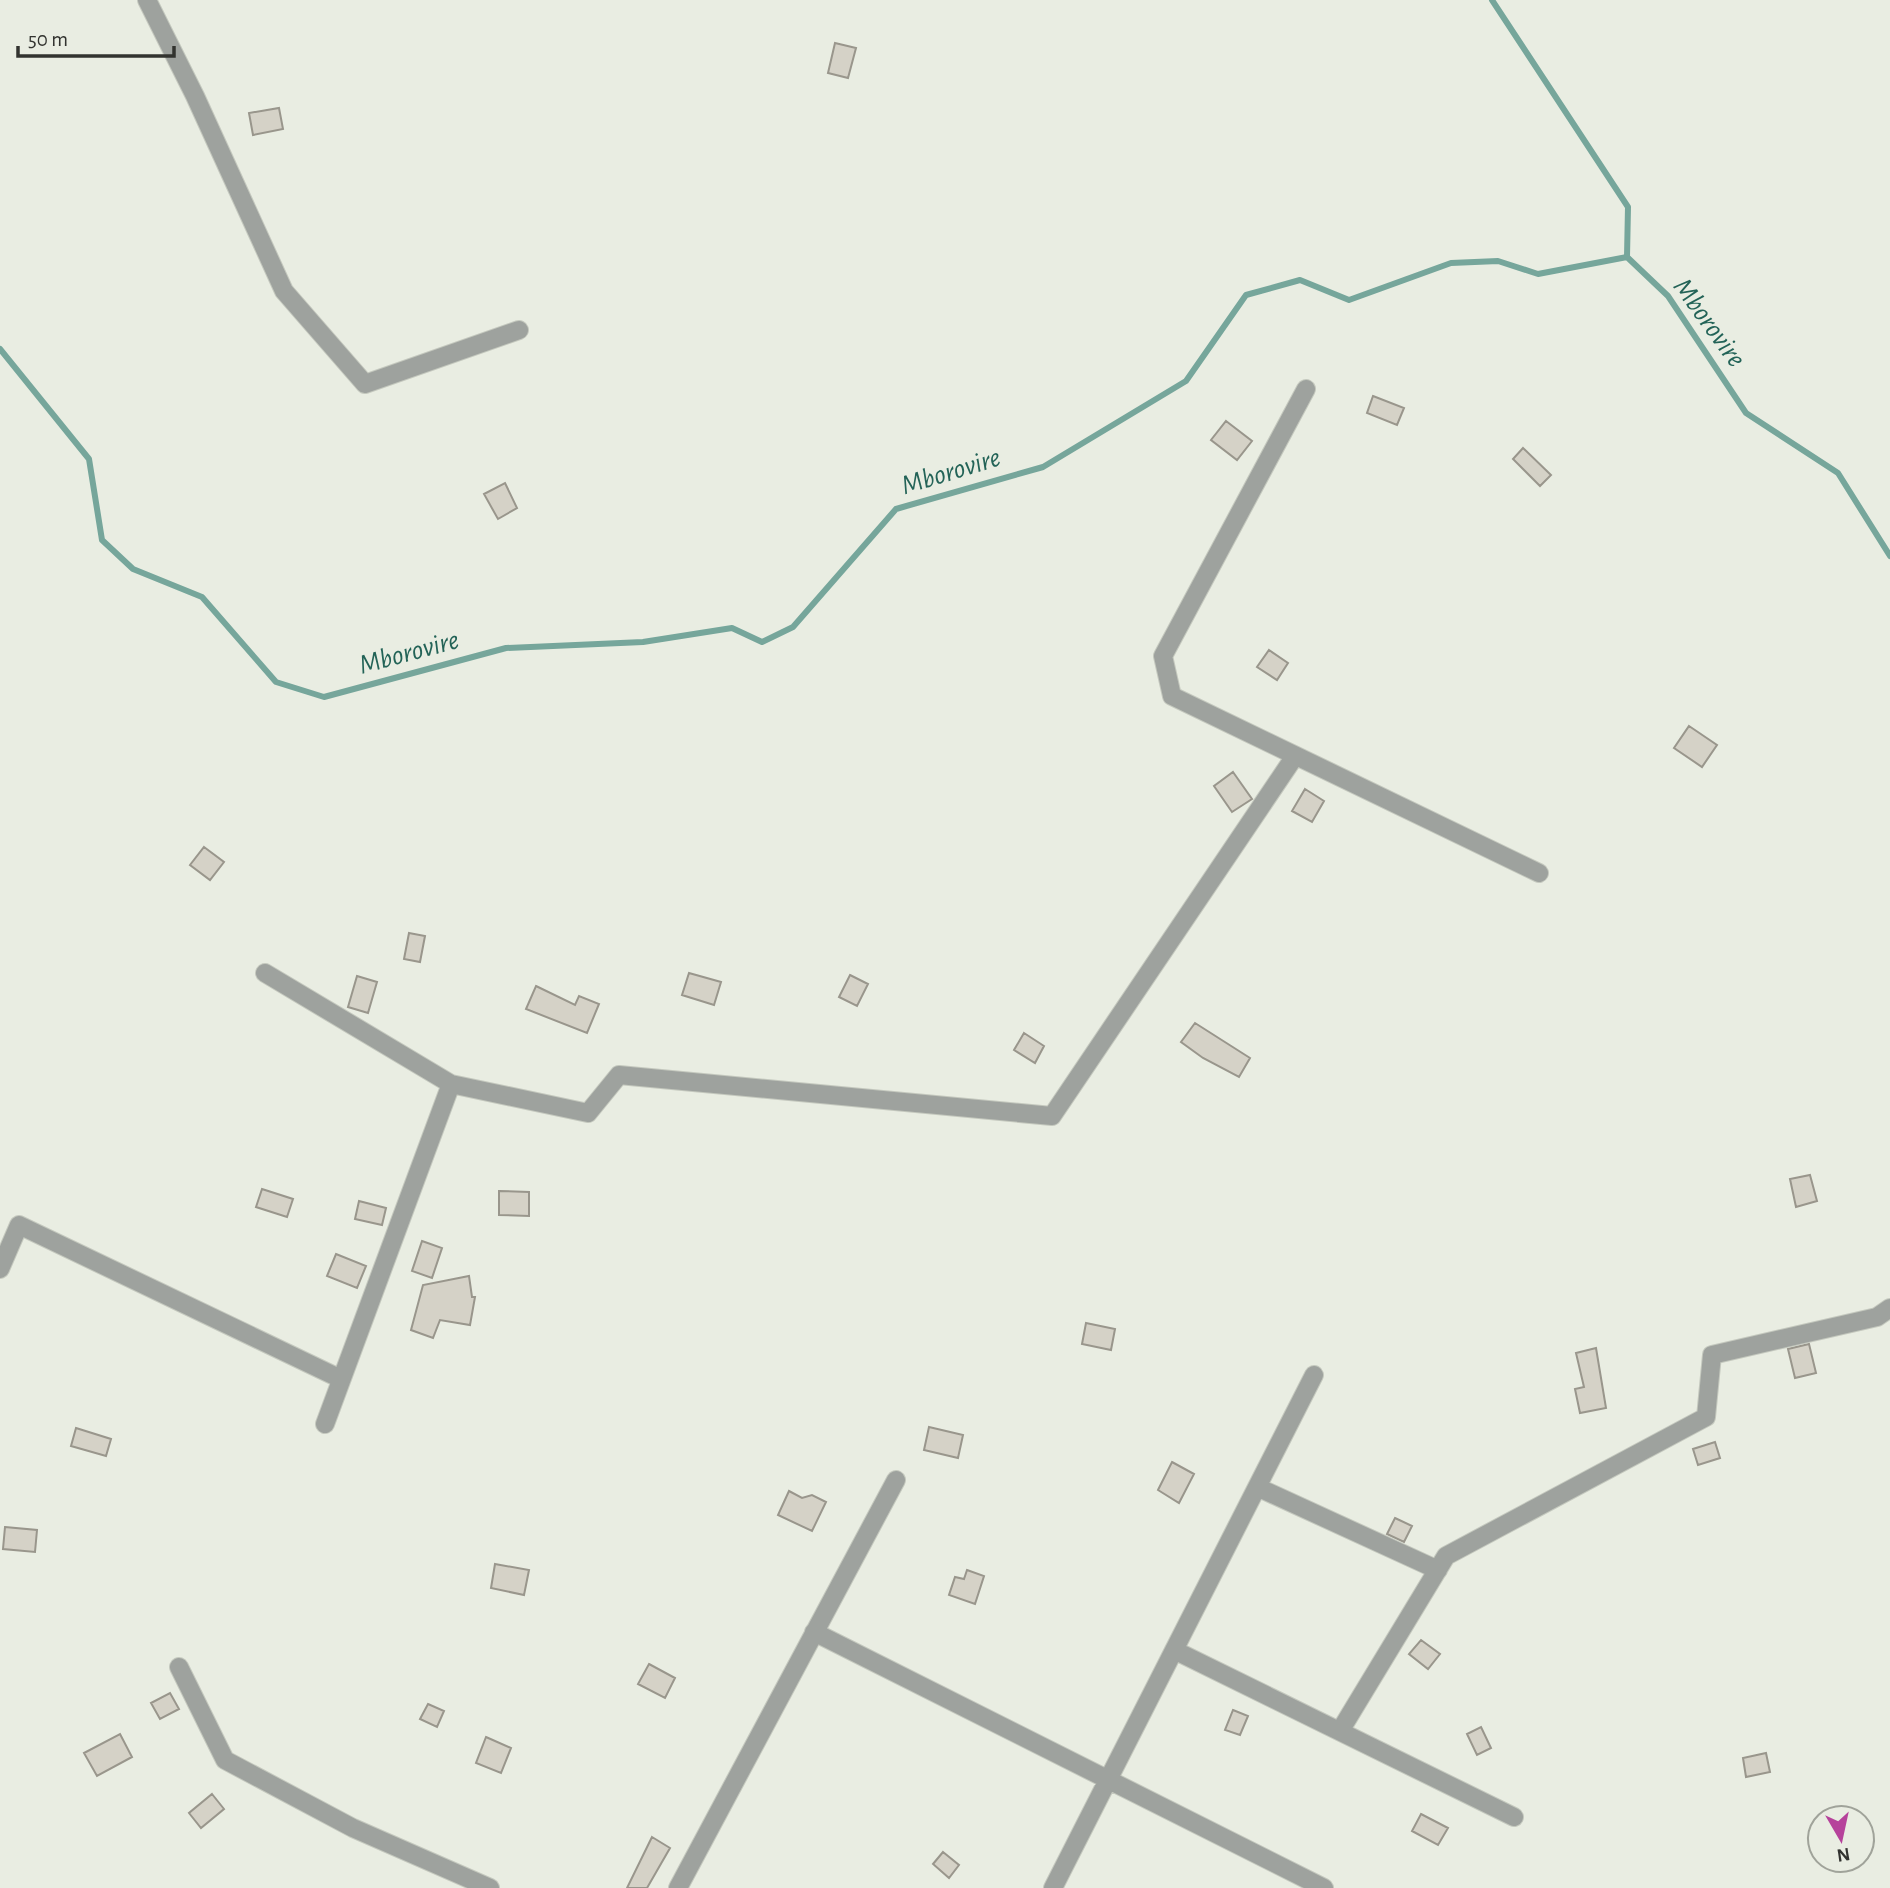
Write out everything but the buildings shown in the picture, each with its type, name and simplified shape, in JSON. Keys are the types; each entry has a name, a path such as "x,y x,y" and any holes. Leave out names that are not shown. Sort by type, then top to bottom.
{"street":[{"path":"147,0 195,96 284,291 365,384 519,330"},
{"path":"1306,389 1163,656 1172,696 1539,873"},
{"path":"265,972 451,1084 588,1113 619,1075 1052,1116 1295,756"},
{"path":"324,1424 451,1084"},
{"path":"0,1269 19,1225 341,1379"},
{"path":"1340,1731 1446,1556 1706,1418 1712,1355 1877,1317 1890,1308"},
{"path":"1053,1888 1314,1375"},
{"path":"678,1888 895,1480"},
{"path":"1257,1487 1438,1570"},
{"path":"814,1632 1324,1888"},
{"path":"1174,1650 1514,1817"},
{"path":"179,1667 225,1760 353,1828 490,1888"}],"waterway":[{"path":"1492,0 1628,207 1627,257"},
{"name":"Mborovire","path":"0,349 89,459 102,540 133,569 202,597 276,682 324,697 506,648 643,642 732,628 762,642 793,627 896,509 1043,467 1186,381 1246,295 1300,280 1349,300 1451,263 1498,261 1538,274 1627,257 1668,296 1746,413 1838,473 1890,556"}]}
